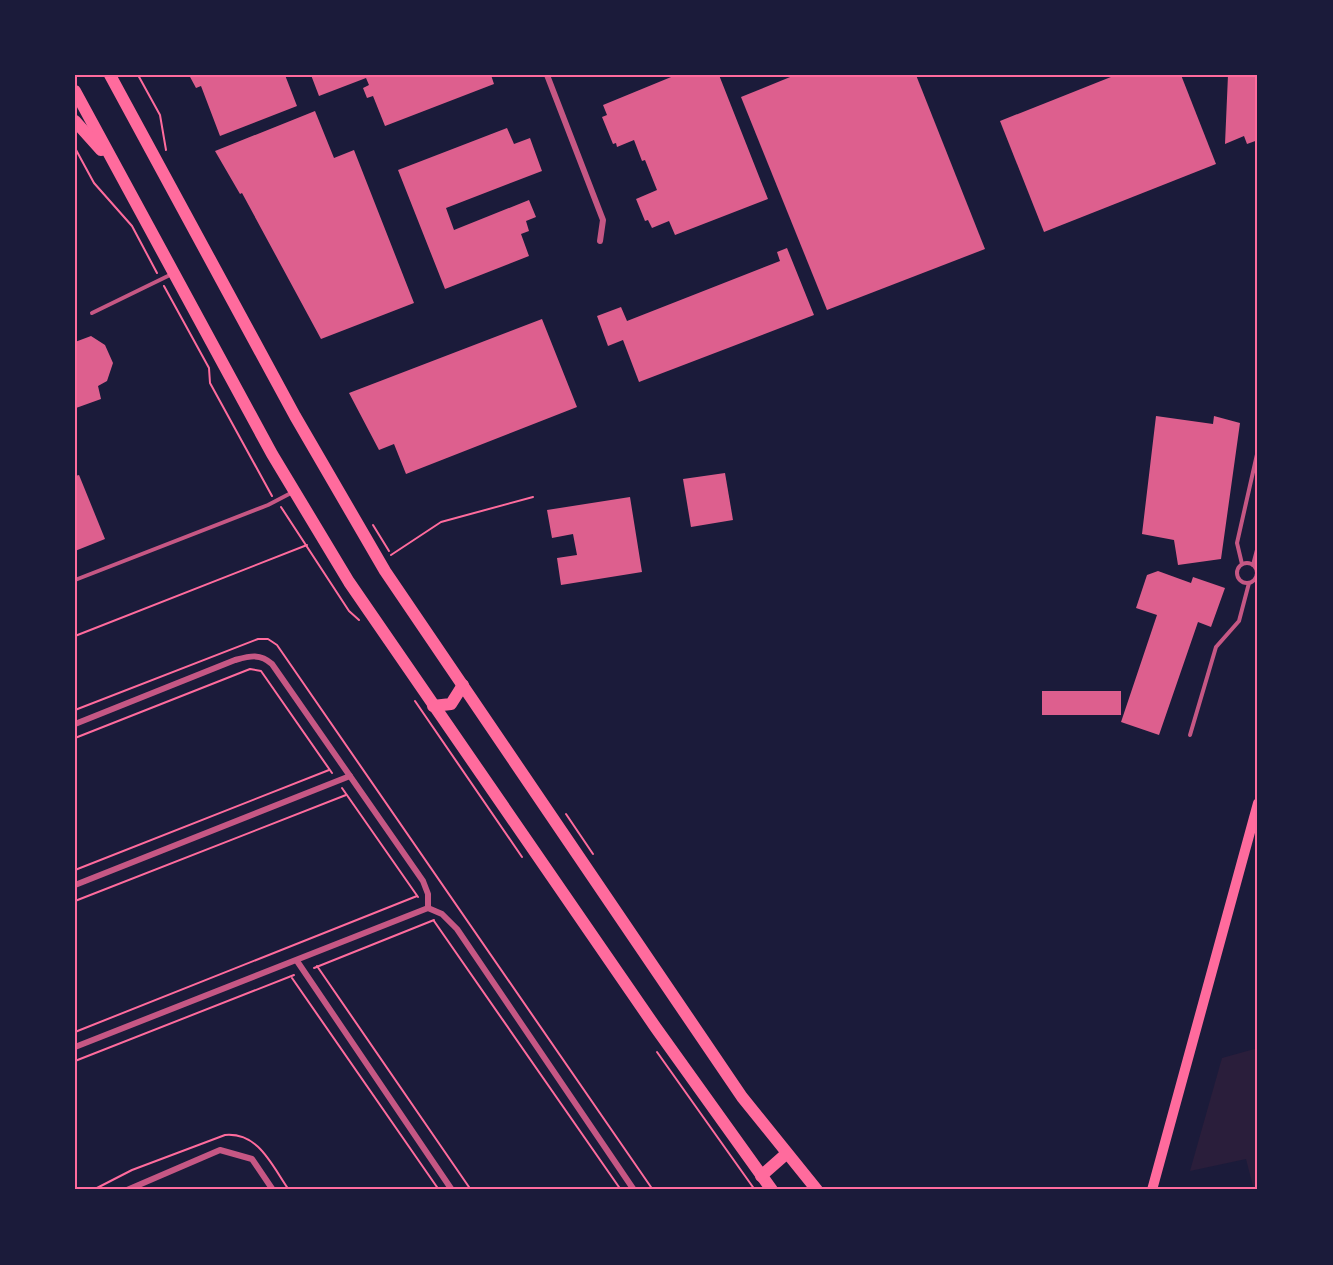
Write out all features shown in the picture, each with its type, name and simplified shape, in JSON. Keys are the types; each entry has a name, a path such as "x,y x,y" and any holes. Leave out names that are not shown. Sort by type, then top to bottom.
{"main road":[{"path":"110,75 336,489 386,571 691,1023 786,1154 818,1190"},
{"path":"75,92 294,491 349,582 433,706 772,1190"},
{"path":"75,121 116,166"},
{"path":"433,706 451,704 463,684"},
{"path":"1152,1190 1258,802"},
{"path":"1144,1190 1170,1129"},
{"path":"761,1176 786,1154"}],"street":[{"path":"547,75 603,220 600,241"},
{"path":"75,723 235,660 256,656 264,657 423,881 428,894 427,908"},
{"path":"75,885 350,776"},
{"path":"75,1047 427,908 442,914 457,929 634,1190"},
{"path":"297,961 452,1190"},
{"path":"127,1190 220,1150 252,1159 273,1190"}],"lane":[{"path":"92,313 174,273"},
{"path":"1242,564 1237,543 1258,450"},
{"path":"75,580 264,507 294,491"},
{"path":"1242,564 1237,576 1243,583 1249,583 1257,577 1253,565 1258,546"},
{"path":"1242,564 1253,565"},
{"path":"1190,735 1216,647 1239,621 1249,583"}],"path":[{"path":"138,75 160,114 167,156"},
{"path":"391,555 441,522 533,497"},
{"path":"370,520 393,559"},
{"path":"75,636 307,545"},
{"path":"75,738 250,669 261,671 621,1190"},
{"path":"75,870 330,770"},
{"path":"75,901 347,795"},
{"path":"564,811 597,860"},
{"path":"75,1032 417,896"},
{"path":"75,1061 434,920"},
{"path":"317,966 471,1190"},
{"path":"291,976 439,1190"}],"shaded area":[{"path":"1258,1048 1258,1190 1254,1190 1246,1159 1190,1171 1222,1058"}],"building":[{"path":"189,75 285,75 297,106 220,136 201,86 196,88"},
{"path":"311,75 491,75 494,84 385,126 373,96 367,98 363,88 369,85 366,78 319,96"},
{"path":"676,75 719,75 768,199 675,235 669,221 652,228 648,220 645,221 636,199 657,190 645,160 642,161 634,140 617,147 616,143 613,144 602,117 607,115 603,105"},
{"path":"795,75 916,75 985,249 827,310 741,97"},
{"path":"1116,75 1181,75 1216,164 1044,232 1000,121"},
{"path":"1228,75 1257,75 1255,131 1258,140 1247,144 1244,136 1225,144"},
{"path":"315,111 334,158 354,150 414,303 321,339 242,193 240,194 215,151"},
{"path":"507,128 514,144 530,138 542,171 446,208 454,230 529,200 536,217 526,221 529,231 521,234 529,256 445,289 398,170"},
{"path":"787,248 814,315 639,382 623,340 608,346 597,316 621,307 627,321 780,261 777,252"},
{"path":"542,319 577,407 406,474 394,444 379,450 349,393"},
{"path":"91,336 105,345 113,363 107,381 98,386 101,399 76,408 75,342"},
{"path":"1156,416 1213,424 1214,416 1240,423 1221,559 1178,565 1174,540 1142,534"},
{"path":"725,473 733,520 691,527 683,479"},
{"path":"79,475 105,539 75,551 75,476"},
{"path":"630,497 642,572 561,585 557,558 577,555 573,534 552,538 547,510"},
{"path":"1158,571 1191,583 1193,577 1225,588 1211,627 1198,622 1159,735 1121,722 1157,615 1136,608 1147,575"},
{"path":"1042,691 1121,691 1121,715 1042,715"}]}
